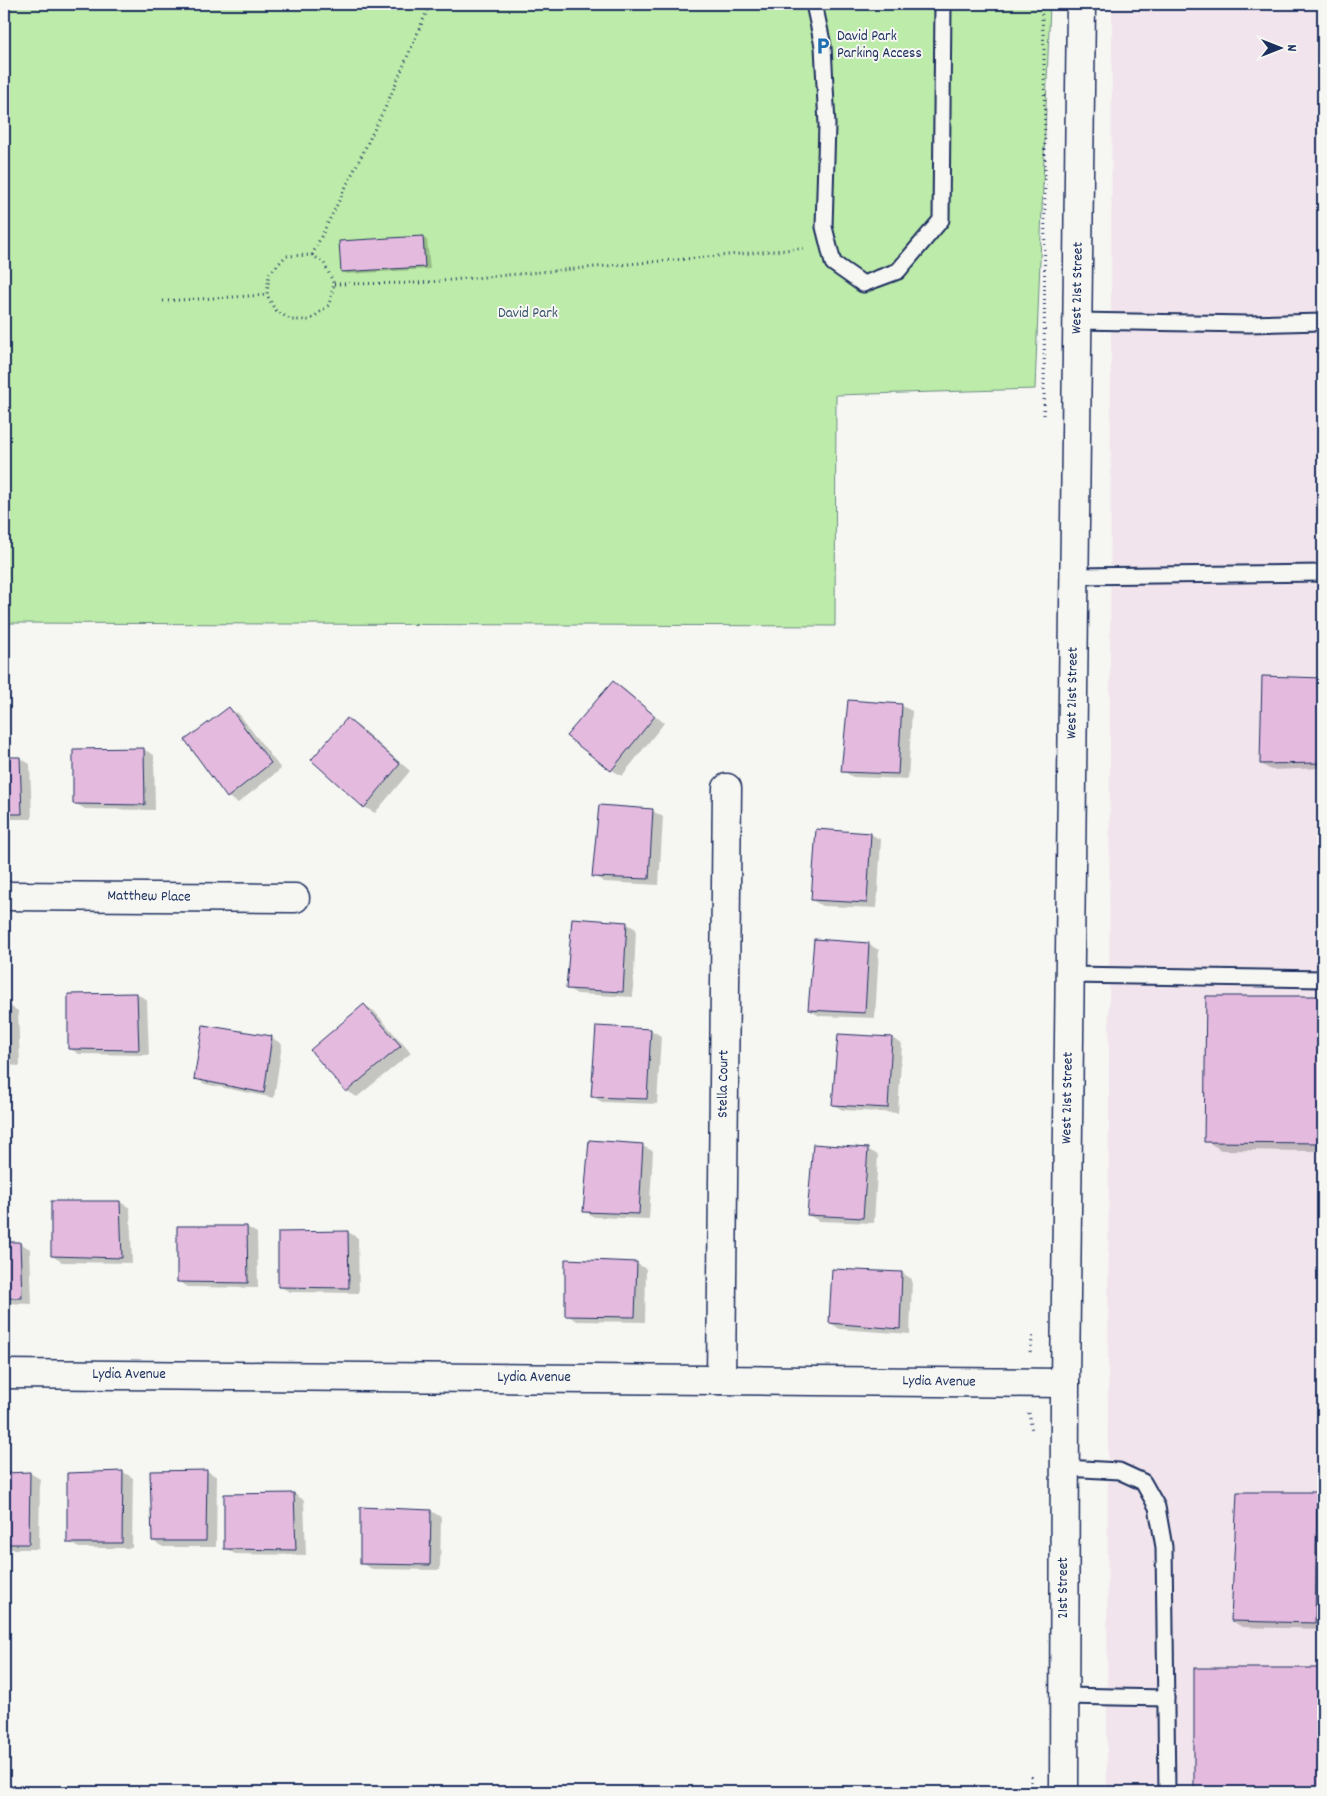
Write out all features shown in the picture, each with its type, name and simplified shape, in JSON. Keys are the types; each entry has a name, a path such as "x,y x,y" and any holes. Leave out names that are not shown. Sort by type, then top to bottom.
{"street":[{"name":"West 21st Street","path":"1065,1383 1081,4"},
{"name":"Stella Court","path":"722,1380 727,788"},
{"name":"Matthew Place","path":"4,896 295,898"},
{"name":"Lydia Avenue","path":"4,1374 1065,1383"},
{"name":"21st Street","path":"1064,1792 1065,1383"}],"lane":[{"path":"814,4 823,46 826,125 824,228 833,264 864,284 898,271 941,220 943,4"},
{"path":"1077,321 1249,324 1323,322"},
{"path":"1075,576 1323,573"},
{"path":"1070,975 1323,979"},
{"path":"1064,1468 1119,1471 1143,1482 1157,1507 1164,1547 1167,1792"},
{"path":"1064,1696 1166,1698"}],"path":[{"path":"312,255 387,104 430,4"},
{"path":"334,284 418,283 812,248 828,243"},
{"path":"312,255 324,264 334,284 329,305 310,320 291,320 275,310 267,295 269,274 286,256 312,255"},
{"path":"163,301 267,295"}],"shaded area":[{"path":"1112,4 1323,4 1323,1792 1107,1792"}],"green space":[{"name":"David Park","path":"4,4 1050,4 1035,389 836,395 835,626 4,623"}],"building":[{"path":"423,236 425,267 341,272 339,241"},
{"path":"1262,676 1323,678 1323,763 1260,764"},
{"path":"613,681 655,716 611,771 566,736"},
{"path":"848,700 902,704 898,774 841,772"},
{"path":"229,707 271,763 227,798 185,740"},
{"path":"347,718 400,764 364,808 311,760"},
{"path":"144,748 145,805 73,804 73,749"},
{"path":"4,757 20,757 22,814 4,814"},
{"path":"599,805 653,809 649,879 592,877"},
{"path":"816,829 871,833 867,903 811,900"},
{"path":"572,918 627,922 623,992 566,989"},
{"path":"814,939 869,943 865,1013 808,1010"},
{"path":"137,993 139,1050 68,1049 68,994"},
{"path":"1206,996 1323,996 1323,1143 1204,1142"},
{"path":"4,1004 9,1004 10,1060 4,1060"},
{"path":"364,1004 401,1046 346,1092 310,1050"},
{"path":"203,1025 272,1036 264,1093 194,1079"},
{"path":"596,1026 651,1029 647,1099 591,1097"},
{"path":"838,1034 892,1037 888,1108 832,1105"},
{"path":"589,1140 643,1144 639,1214 583,1212"},
{"path":"813,1144 868,1148 863,1218 807,1215"},
{"path":"51,1201 120,1201 122,1258 51,1256"},
{"path":"177,1226 247,1226 248,1283 177,1282"},
{"path":"348,1231 349,1288 278,1287 278,1232"},
{"path":"4,1242 20,1242 22,1298 4,1298"},
{"path":"565,1259 637,1262 635,1317 565,1316"},
{"path":"832,1269 902,1272 900,1329 829,1323"},
{"path":"207,1470 206,1541 152,1541 150,1471"},
{"path":"123,1471 122,1543 67,1543 67,1473"},
{"path":"30,1472 29,1544 4,1544 4,1473"},
{"path":"1237,1492 1317,1492 1315,1623 1231,1621"},
{"path":"294,1493 296,1550 224,1549 224,1494"},
{"path":"360,1507 431,1510 430,1565 360,1564"},
{"path":"1194,1668 1323,1668 1323,1792 1194,1792"}],"place":[{"name":"David Park Parking Access","path":"823,46"}]}
